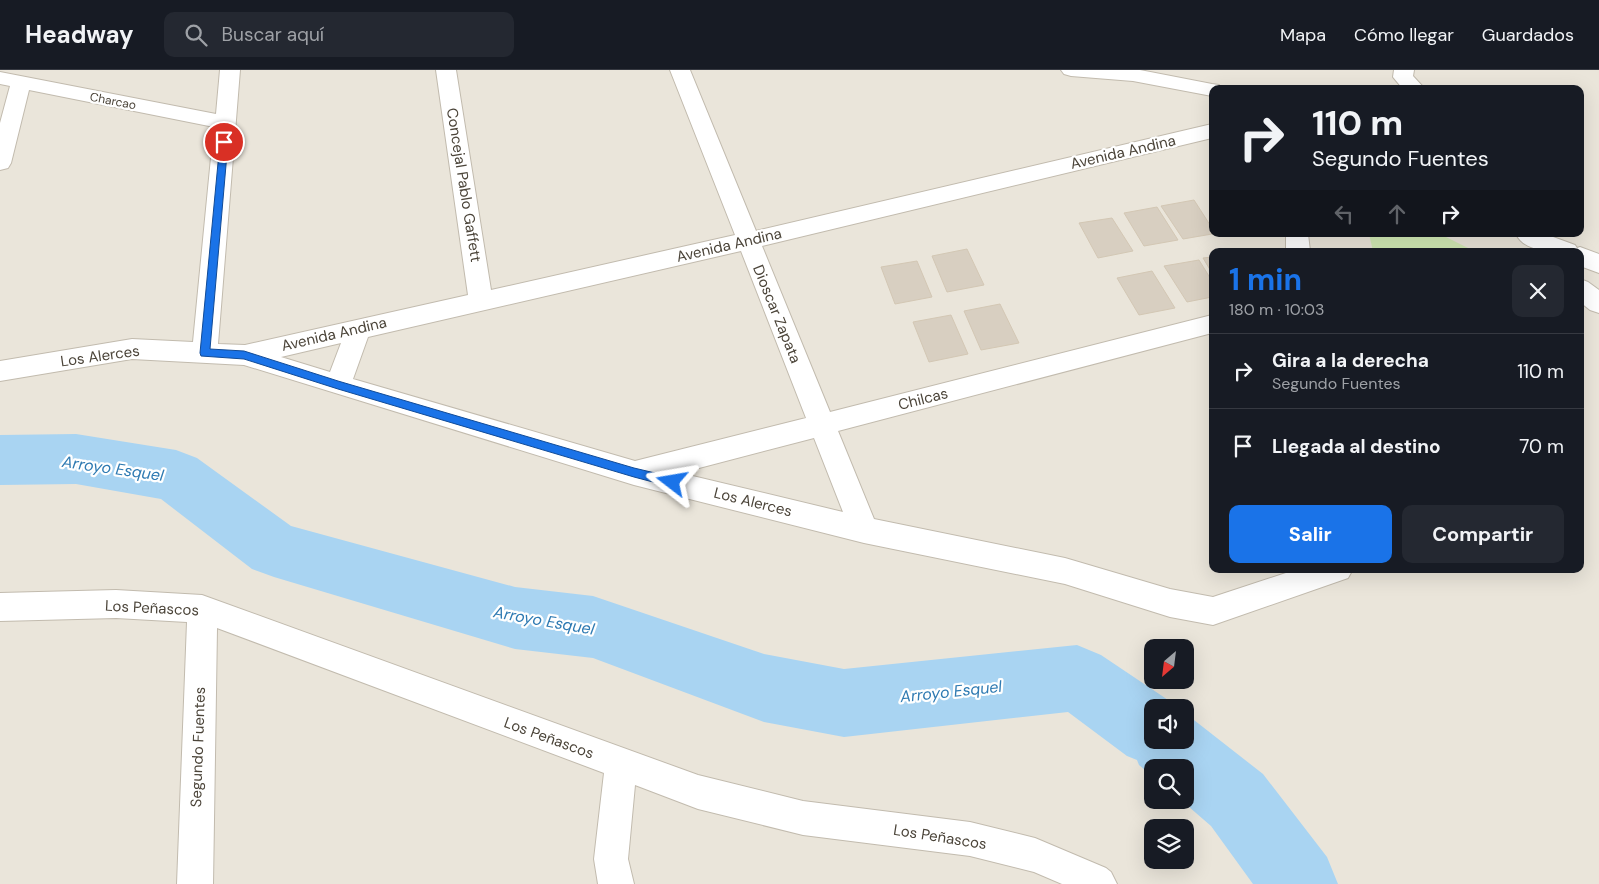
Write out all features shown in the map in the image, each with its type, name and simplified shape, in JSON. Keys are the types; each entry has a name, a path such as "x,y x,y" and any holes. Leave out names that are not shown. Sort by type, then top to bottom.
{"street":[{"path":"205,353 230,70"},
{"name":"Concejal Pablo Gaffett","path":"446,70 482,301"},
{"name":"Dioscar Zapata","path":"680,70 864,530"},
{"path":"1071,70 1133,74 1209,89"},
{"name":"Charcao","path":"0,78 226,123"},
{"path":"0,163 21,83"},
{"name":"Avenida Andina","path":"244,355 747,241 1209,132"},
{"path":"1538,240 1559,248"},
{"path":"1584,258 1599,264"},
{"path":"1584,291 1599,304"},
{"name":"Chilcas","path":"634,472 1209,325"},
{"path":"338,385 358,329"},
{"name":"Los Alerces","path":"0,371 132,350 244,355 338,385 634,472 864,530 1065,572 1170,604 1213,611 1326,573"},
{"name":"Los Peñascos","path":"0,607 116,604 202,610 698,792 803,818 970,839 1035,856 1100,884"},
{"name":"Segundo Fuentes","path":"195,884 202,610"},
{"path":"616,884 611,860 621,764"}],"shaded area":[{"path":"0,70 1599,70 1599,884 0,884"}],"green space":[{"path":"1370,237 1446,237 1468,248 1372,248"}],"building":[{"path":"1194,200 1209,223 1209,235 1183,239 1161,206"},
{"path":"1157,207 1178,240 1144,246 1124,213"},
{"path":"1112,218 1133,251 1098,258 1079,223"},
{"path":"967,249 984,285 947,292 932,256"},
{"path":"1209,257 1209,268 1203,258"},
{"path":"1199,260 1209,276 1209,298 1187,302 1164,266"},
{"path":"917,261 932,297 895,304 881,267"},
{"path":"1152,271 1175,308 1139,315 1117,278"},
{"path":"1000,304 1019,343 981,350 964,311"},
{"path":"951,315 968,354 929,362 913,322"}],"waterway":[{"name":"Arroyo Esquel","path":"0,460 76,459 176,476 274,549 515,618 593,627 764,688 844,703 1077,678 1144,725"},
{"name":"Arroyo Esquel","path":"1175,749 1237,800 1300,884"}],"route":[{"path":"224,142 205,353 244,355 338,385 672,482"}]}
